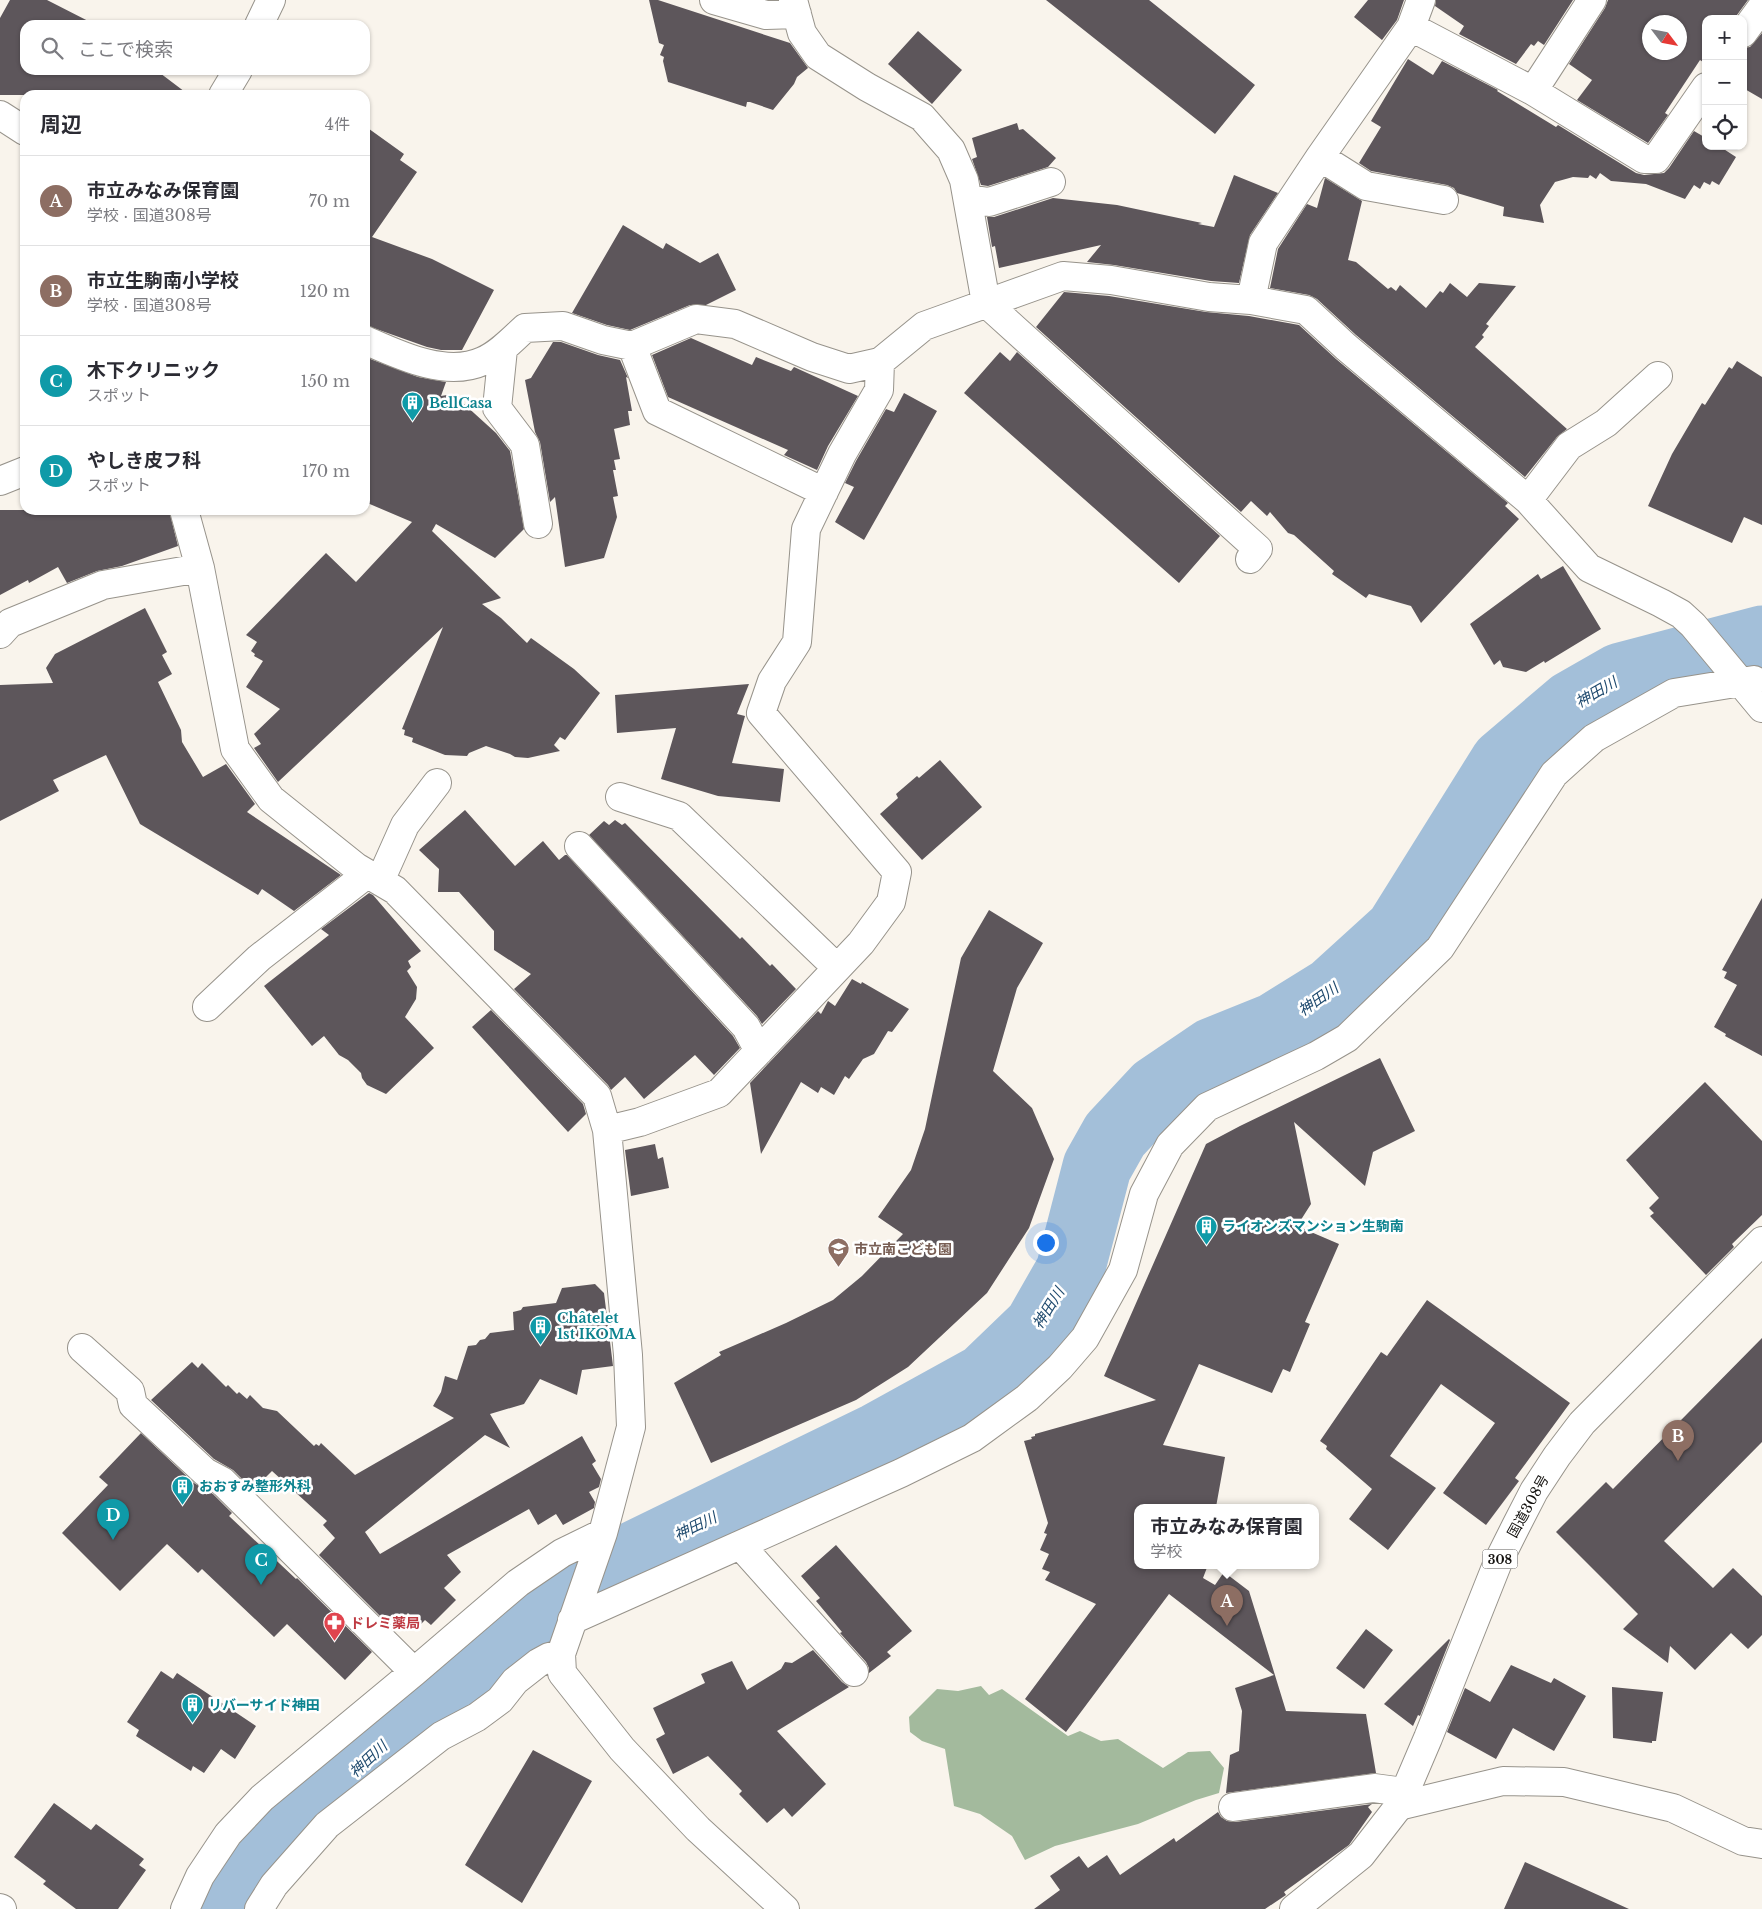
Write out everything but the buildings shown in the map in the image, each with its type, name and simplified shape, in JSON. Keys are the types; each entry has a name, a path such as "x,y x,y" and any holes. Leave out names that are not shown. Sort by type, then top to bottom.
{"main road":[{"path":"261,20 271,0"},
{"path":"714,0 766,15 795,7 802,33 818,56 922,117 951,150 964,180 986,303 1258,549 1250,558"},
{"path":"1251,300 1263,243 1320,157 1411,27 1421,0"},
{"path":"1533,90 1592,0"},
{"path":"1747,28 1762,7"},
{"path":"1411,27 1533,90 1644,159 1656,159 1702,93"},
{"path":"226,90 235,75"},
{"path":"0,115 20,128"},
{"path":"1320,157 1366,186 1444,200"},
{"path":"968,199 989,202 1051,182"},
{"path":"370,342 406,358 454,369 482,362 503,349 525,328 563,326 603,340 632,346 696,318 735,324 812,357 849,369 880,362 924,326 1063,276 1111,280 1209,297 1251,300 1306,310 1346,348 1528,500 1589,568 1681,614 1751,680 1762,708"},
{"path":"632,346 657,411 824,492"},
{"path":"503,349 497,408 525,445 538,524"},
{"path":"607,1130 640,1122 720,1093 861,943 891,902 897,872 761,713 772,682 797,642 806,529 842,454 879,390 880,362"},
{"path":"1528,500 1569,446 1606,423 1658,376"},
{"path":"0,481 20,473"},
{"path":"185,515 200,568 235,749 271,799 356,867 395,890 597,1096 607,1130 628,1355 632,1427 599,1544 561,1654 562,1673 622,1749 698,1829 785,1909"},
{"path":"0,634 10,623 103,585 200,568"},
{"path":"575,1611 740,1545 901,1473 972,1438 1008,1413 1060,1367 1085,1338 1123,1270 1144,1194 1170,1145 1207,1107 1316,1056 1347,1038 1440,948 1554,774 1594,738 1674,693 1751,680"},
{"path":"208,1007 259,958 374,878 405,825 436,783"},
{"path":"620,797 679,816 837,968"},
{"path":"579,846 746,1027 759,1051"},
{"name":"国道308号","path":"1294,1909 1362,1854 1402,1799 1498,1562 1534,1491 1557,1456 1582,1423 1762,1241"},
{"path":"82,1348 130,1391 133,1405 206,1472 222,1481 414,1672"},
{"path":"185,1909 200,1876 228,1834 262,1798 414,1672 518,1582 562,1553 599,1544"},
{"path":"740,1545 854,1672"},
{"path":"259,1909 274,1885 327,1825 441,1736 477,1717 500,1700 515,1681 538,1663 549,1657 561,1654"},
{"path":"1233,1807 1374,1788 1402,1799 1503,1781 1564,1782 1673,1808 1743,1841 1762,1844"}],"green space":[{"path":"981,1686 989,1695 1002,1689 1068,1736 1080,1731 1101,1741 1118,1739 1163,1768 1188,1752 1210,1751 1224,1768 1219,1793 1196,1800 1138,1824 1055,1846 1025,1860 1012,1836 980,1814 954,1806 945,1749 922,1741 910,1732 909,1717 937,1689 958,1691"}],"waterway":[{"name":"神田川","path":"229,1909 283,1837 507,1631 570,1591 578,1583 878,1437 985,1378 1038,1327 1070,1271 1097,1167 1115,1135 1157,1090 1213,1052 1275,1027 1333,991 1399,931 1504,763 1572,705 1621,677 1762,640"}],"place":[{"name":"BellCasa","path":"413,422"},
{"name":"ライオンズマンション生駒南","path":"1206,1245"},
{"name":"市立南こども園","path":"838,1268"},
{"name":"Châtelet 1st IKOMA","path":"541,1345"},
{"name":"市立生駒南小学校","path":"1678,1461"},
{"name":"おおすみ整形外科","path":"183,1505"},
{"name":"やしき皮フ科","path":"113,1540"},
{"name":"木下クリニック","path":"261,1585"},
{"name":"市立みなみ保育園","path":"1227,1626"},
{"name":"ドレミ薬局","path":"334,1642"},
{"name":"リバーサイド神田","path":"192,1724"}]}
